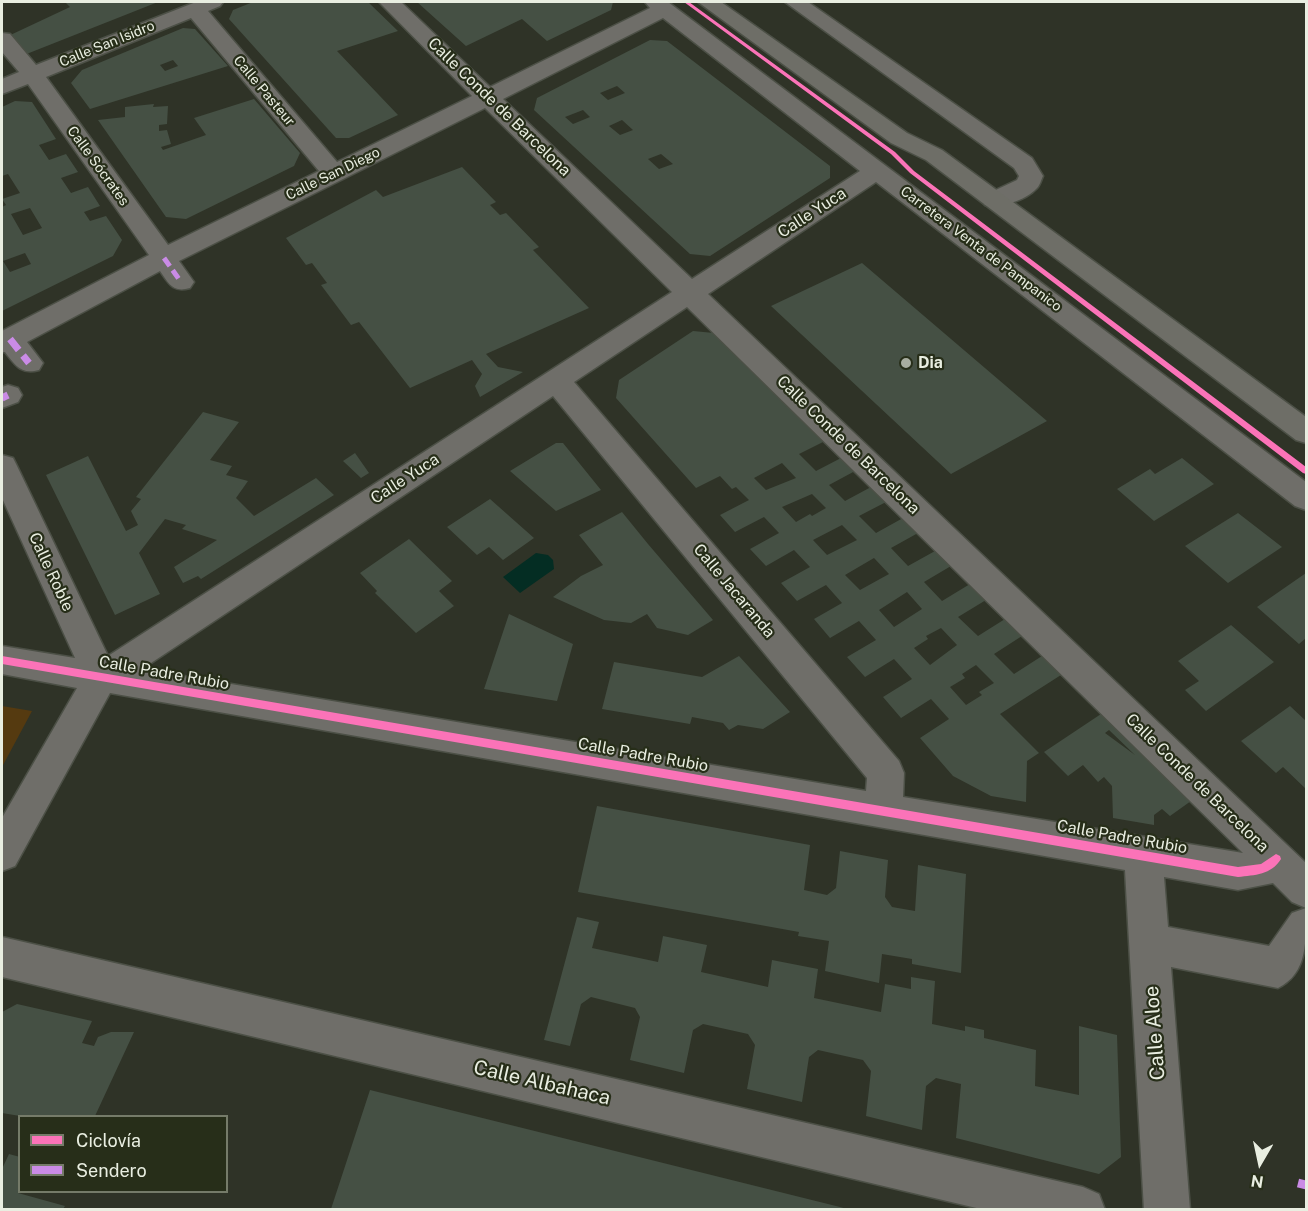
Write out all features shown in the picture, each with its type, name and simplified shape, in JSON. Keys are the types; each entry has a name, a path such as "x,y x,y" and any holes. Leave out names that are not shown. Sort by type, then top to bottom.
{"main road":[{"path":"708,2 899,138 934,155"},
{"path":"736,2 913,133 934,155 1306,432"}],"street":[{"name":"Calle Conde de Barcelona","path":"389,2 1306,889"},
{"path":"795,2 1023,163 1031,176 1027,185 994,200"},
{"name":"Calle San Isidro","path":"2,87 204,5"},
{"name":"Calle Pasteur","path":"204,5 334,174"},
{"name":"Calle San Diego","path":"6,341 164,258 489,98 660,5"},
{"name":"Carretera Venta de Pampanico","path":"660,5 1306,498"},
{"name":"Calle Sócrates","path":"2,39 32,74 181,282"},
{"name":"Calle Yuca","path":"2,853 102,678 878,170"},
{"path":"6,341 29,363"},
{"name":"Calle Jacaranda","path":"556,381 886,773 883,812"},
{"name":"Calle Roble","path":"2,466 102,678"},
{"name":"Calle Padre Rubio","path":"2,660 1238,872 1263,869 1276,859"},
{"name":"Calle Aloe","path":"1143,856 1167,1209"},
{"path":"1149,943 1278,968 1306,927"},
{"name":"Calle Albahaca","path":"2,957 1083,1209"}],"shaded area":[{"path":"2,706 32,711 2,767"}],"water":[{"path":"536,553 548,555 553,560 554,569 520,593 503,577"}],"building":[{"path":"65,2 158,2 19,57 4,38 70,7"},
{"path":"253,2 368,2 398,31 337,51 398,115 349,138 336,138 229,19 233,10"},
{"path":"417,2 613,2 611,10 547,41 522,19 466,46"},
{"path":"183,28 195,29 228,66 90,109 71,83 82,70","holes":["173,60 178,66 165,71 160,65"]},
{"path":"650,40 667,41 830,166 830,178 710,256 690,254 534,110 537,98","holes":["617,86 625,93 608,100 600,93","583,110 590,117 573,124 565,117","622,120 633,130 620,135 609,126","661,154 673,164 659,169 648,159"]},
{"path":"254,99 300,153 294,166 186,219 166,217 98,120 125,117 125,107 154,104 153,107 168,106 167,124 159,125 159,131 167,130 171,144 161,147 163,150 206,135 194,118"},
{"path":"15,101 32,102 56,139 39,145 49,160 66,154 78,172 61,178 71,193 88,187 100,206 84,212 90,221 106,216 122,240 113,256 2,311 2,207 6,205 2,199 20,193 8,174 2,176 2,107","holes":["30,208 42,228 23,235 11,214","25,253 31,264 10,272 3,261"]},
{"path":"462,167 496,202 490,205 500,215 506,213 539,247 533,250 589,308 486,354 498,367 523,372 480,397 475,386 482,374 472,360 410,388 359,322 351,325 321,285 327,283 312,263 306,265 286,238 376,190 383,197"},
{"name":"Dia","path":"862,263 1047,421 951,474 771,306"},
{"path":"693,331 714,333 825,441 799,454 816,471 841,458 855,471 829,485 845,501 871,487 886,502 859,516 876,533 903,518 918,533 891,548 908,566 935,551 951,566 924,582 942,601 970,584 986,600 958,617 978,636 1005,619 1022,636 994,654 1014,674 1042,656 1061,675 1000,714 1039,753 1027,761 1026,802 991,796 953,776 920,738 949,719 931,699 901,718 883,697 912,679 894,659 865,677 847,657 876,640 859,621 830,638 814,619 842,603 826,585 797,601 781,583 810,567 794,550 766,566 750,549 779,533 764,517 735,532 720,515 749,500 736,487 732,489 720,476 696,488 616,398 619,380","holes":["782,463 796,478 766,490 754,478","812,494 826,508 796,522 782,507","842,525 857,540 827,555 813,540","874,558 889,574 860,590 845,575","907,592 922,609 894,627 879,610","941,628 957,645 930,665 914,648 928,639 926,636","976,665 994,683 979,692 982,695 966,705 950,687 965,678 962,674"]},
{"path":"203,412 239,422 210,460 232,466 226,475 248,481 236,498 254,516 316,478 334,495 201,579 198,576 183,583 174,567 217,540 182,529 186,525 165,519 139,553 160,594 115,615 46,475 88,456 126,531 138,525 131,511 141,499 136,497"},
{"path":"556,443 563,443 601,490 556,511 510,471"},
{"path":"355,453 369,473 361,478 343,461"},
{"path":"1182,458 1214,484 1154,521 1117,489 1150,469 1155,474"},
{"path":"490,499 534,538 503,560 489,547 477,555 447,527"},
{"path":"622,512 713,620 688,635 657,628 647,614 631,623 604,620 553,597 581,576 603,565 579,535"},
{"path":"1238,513 1282,547 1228,583 1185,546"},
{"path":"409,539 452,581 439,591 454,606 416,633 375,593 377,591 360,573"},
{"path":"1306,573 1306,638 1299,644 1257,607"},
{"path":"509,614 573,644 557,701 484,689"},
{"path":"1231,625 1274,662 1206,711 1185,690 1199,681 1178,661"},
{"path":"739,656 790,712 763,729 738,725 729,730 723,723 692,717 690,724 602,709 614,662 702,677"},
{"path":"1290,706 1306,721 1306,789 1283,767 1276,773 1241,741"},
{"path":"1101,714 1191,801 1170,816 1162,809 1154,815 1154,825 1113,818 1112,786 1104,777 1098,782 1083,765 1068,776 1044,752","holes":["1109,730 1135,755 1105,733"]},
{"path":"597,806 810,845 804,890 827,895 836,888 840,851 888,860 885,897 892,907 915,911 918,865 966,874 961,973 912,964 912,959 882,954 879,983 825,971 829,941 798,936 799,932 578,892"},
{"path":"577,917 599,922 592,948 658,962 663,936 707,945 701,972 768,987 772,960 818,969 814,998 881,1012 885,984 911,989 911,977 935,981 932,1024 965,1031 965,1026 984,1030 984,1038 1036,1050 1035,1086 1079,1095 1079,1026 1117,1035 1121,1157 1099,1174 956,1138 961,1084 936,1078 926,1086 922,1130 866,1116 871,1071 863,1060 818,1050 809,1057 802,1102 747,1089 755,1045 748,1034 703,1024 693,1030 684,1073 630,1060 640,1017 635,1008 591,997 581,1004 570,1046 544,1040"},
{"path":"17,1004 92,1021 82,1043 94,1046 98,1037 111,1032 134,1032 95,1115 18,1116 2,1113 2,1012"},
{"path":"370,1090 840,1207 847,1209 331,1209"},
{"path":"9,1154 18,1156 18,1193 65,1206 63,1209 2,1209 2,1169"}],"marked path":[{"path":"164,258 181,282"},
{"path":"10,339 29,363"},
{"path":"2,398 8,395"},
{"path":"1298,1183 1306,1185"}],"cycle path":[{"path":"686,2 893,153 912,172 1306,471"},
{"path":"2,660 1238,872 1263,869 1276,859"}],"place":[{"name":"Dia","path":"906,363"}]}
